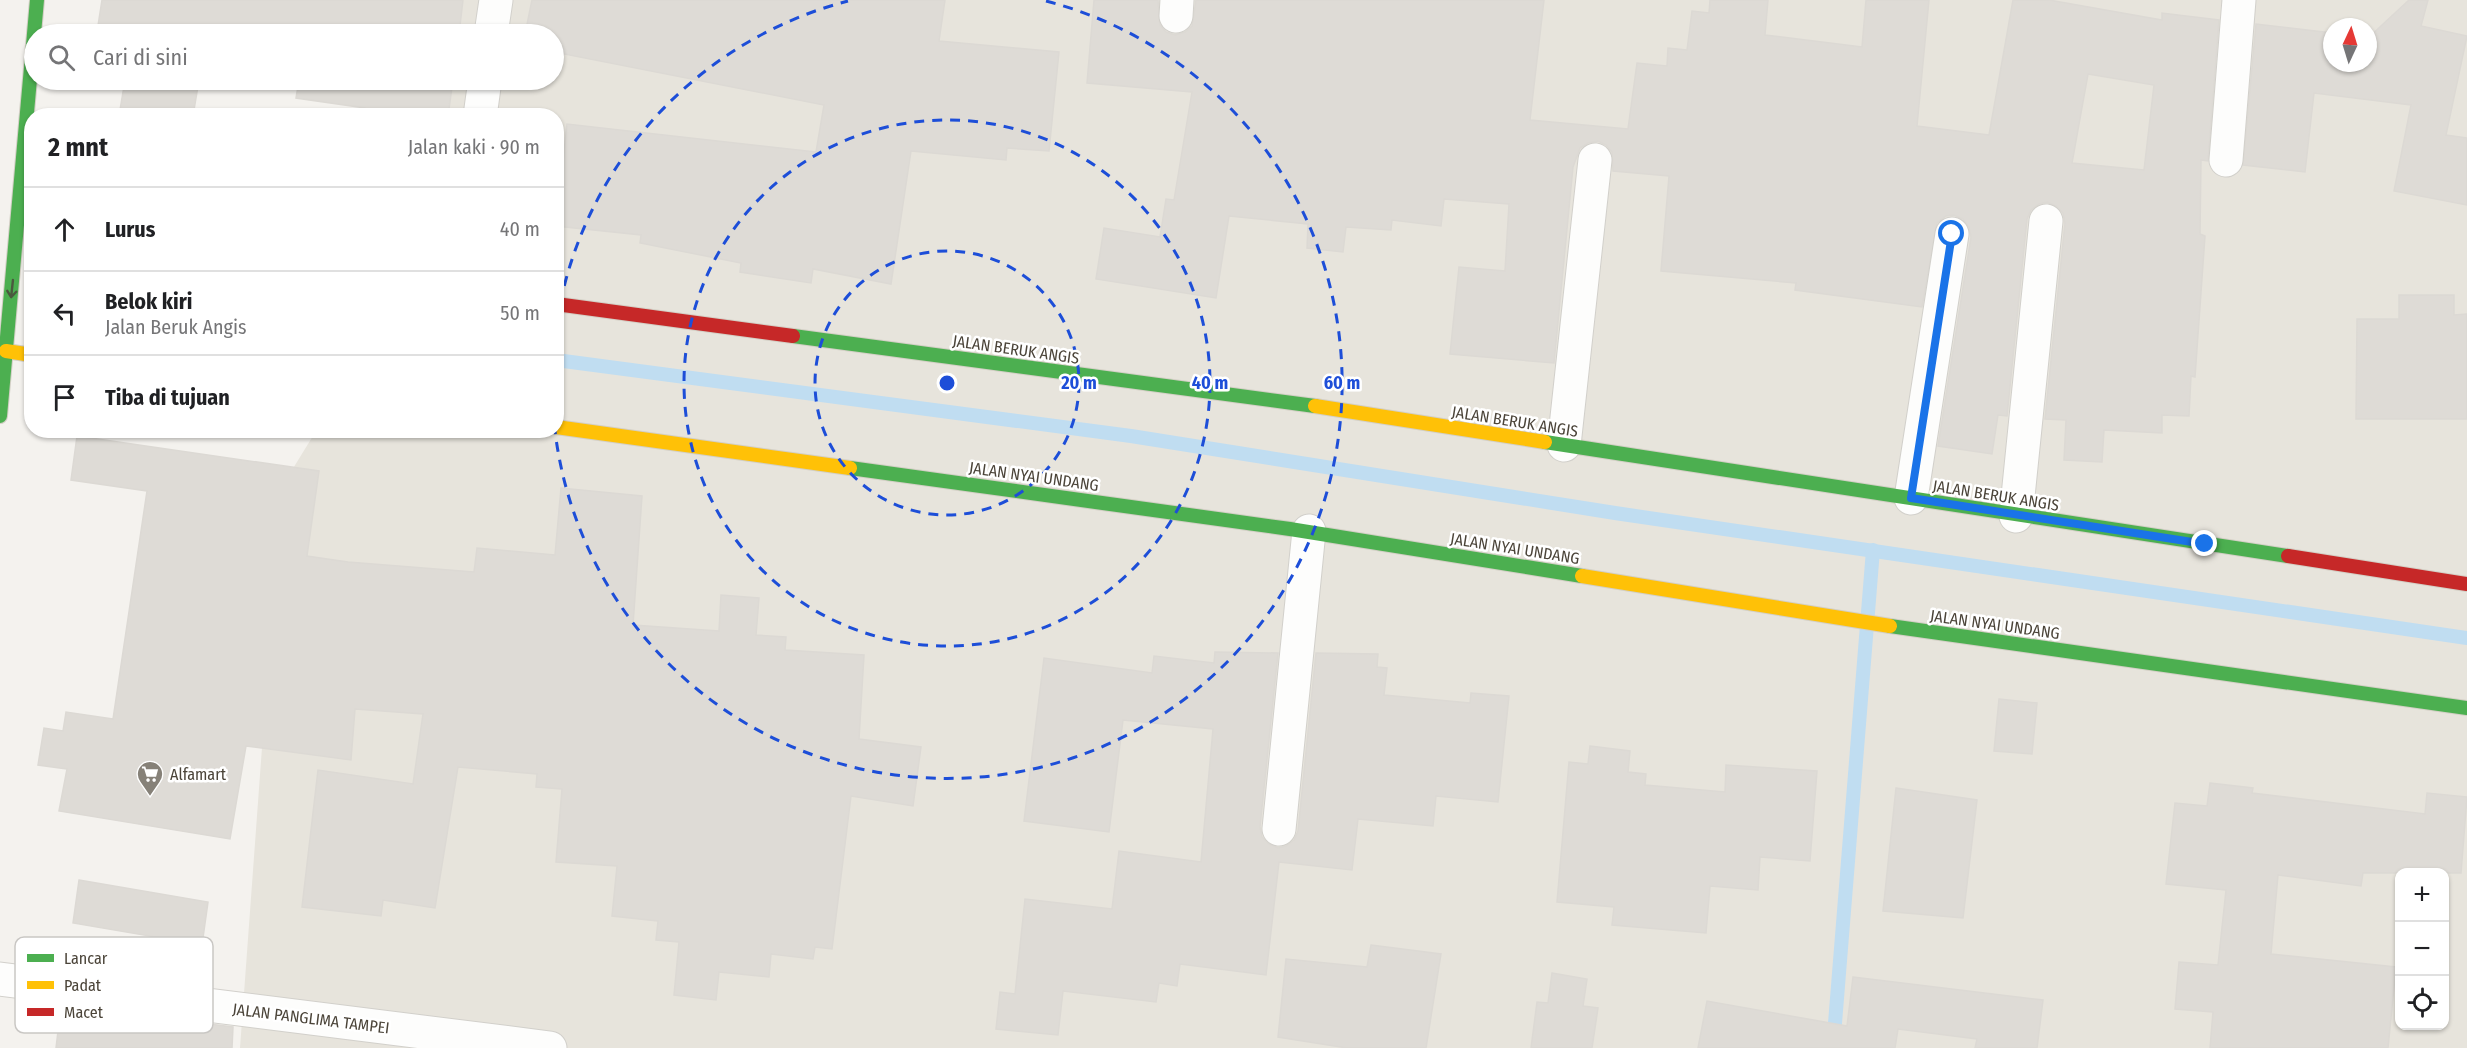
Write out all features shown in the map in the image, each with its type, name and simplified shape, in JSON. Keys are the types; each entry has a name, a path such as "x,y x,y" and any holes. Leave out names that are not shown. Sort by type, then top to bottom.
{"main road":[{"path":"35,24 37,0"},
{"path":"27,108 28,90"},
{"path":"0,416 24,136"},
{"path":"15,231 24,232"},
{"name":"JALAN BERUK ANGIS","path":"564,305 1241,395 2467,584"},
{"path":"6,351 24,354"},
{"name":"JALAN NYAI UNDANG","path":"564,428 1309,531 1835,615 1882,625 2467,708"}],"street":[{"path":"492,24 496,0"},
{"path":"2226,160 2239,0"},
{"path":"481,108 484,90"},
{"path":"1564,445 1595,160"},
{"path":"2016,516 2046,221"},
{"path":"1911,498 1952,234"},
{"path":"1279,829 1309,531"},
{"name":"JALAN PANGLIMA TAMPEI","path":"0,979 15,981"},
{"name":"JALAN PANGLIMA TAMPEI","path":"213,1006 550,1048"}],"shaded area":[{"path":"453,0 2467,0 2467,1048 240,1048 281,488 312,438 564,438 564,108 443,108 445,90 564,90 564,24 451,24"}],"building":[{"path":"102,0 463,0 460,24 98,24"},
{"path":"532,0 945,0 939,41 1059,52 1049,151 1007,148 1006,160 911,151 891,284 813,269 811,283 740,272 741,263 640,243 641,235 564,227 564,152 567,124 816,152 824,105 564,54 564,24 527,24"},
{"path":"1094,0 1158,0 1160,25 1166,32 1175,35 1185,32 1192,26 1196,0 1544,0 1530,120 1628,129 1637,63 1667,66 1668,48 1687,50 1692,11 1709,13 1710,0 1768,0 1765,35 1862,47 1866,0 1929,0 1917,126 1989,135 2013,0 2049,0 2162,20 2162,13 2219,20 2208,161 2201,160 2200,234 2205,236 2195,377 2191,376 2189,416 2162,415 2162,433 2104,430 2102,462 2064,460 2066,420 2045,419 2065,223 2063,213 2056,206 2047,202 2039,204 2031,210 2027,219 2007,416 1998,415 1992,454 1938,446 1971,237 1969,227 1963,219 1954,215 1946,216 1937,223 1922,307 1795,290 1796,283 1661,271 1669,176 1613,171 1612,152 1598,141 1580,148 1573,167 1554,363 1450,354 1459,267 1505,271 1509,204 1444,199 1441,226 1392,220 1391,230 1346,227 1343,252 1307,248 1308,224 1229,216 1216,298 1096,279 1104,228 1160,237 1166,199 1174,200 1192,92 1087,83","holes":["2088,74 2154,85 2144,170 2072,163"]},
{"path":"2409,0 2428,0 2421,26 2467,36 2446,135 2467,138 2467,205 2394,191 2411,105 2314,93 2305,172 2243,165 2256,24 2323,32 2323,72 2377,72 2377,30"},
{"path":"123,90 197,90 194,108 120,108"},
{"path":"297,90 452,90 449,108 365,108 296,98"},
{"path":"2399,295 2454,295 2454,315 2467,314 2467,419 2356,419 2357,319 2399,319"},
{"path":"77,438 91,438 319,471 307,556 348,562 474,572 477,548 555,555 561,488 642,496 633,625 719,631 721,595 759,598 756,635 786,637 785,650 864,655 859,739 921,747 913,806 851,796 832,949 815,947 813,959 771,954 769,977 719,972 716,1000 674,995 679,942 656,940 658,921 612,916 617,866 556,862 562,789 536,787 537,774 458,767 435,908 383,900 381,916 302,907 318,770 413,784 423,714 355,709 351,760 246,746 230,839 59,811 67,769 38,765 44,728 63,731 66,712 113,719 147,491 71,480"},
{"path":"1215,652 1278,653 1260,827 1262,837 1269,844 1278,848 1286,846 1294,840 1298,831 1316,653 1378,654 1377,667 1387,668 1384,695 1470,703 1471,693 1509,696 1498,802 1436,796 1433,826 1358,819 1352,870 1279,862 1266,975 1180,964 1177,986 1159,983 1156,1002 1063,991 1058,1035 996,1029 1000,992 1015,994 1025,899 1112,909 1119,851 1201,862 1213,729 1123,720 1109,832 1024,821 1044,658 1152,673 1154,656 1214,663"},
{"path":"1999,699 2037,703 2032,754 1994,751"},
{"path":"1590,746 1630,751 1628,772 1646,774 1645,785 1725,792 1726,765 1817,771 1810,861 1760,857 1758,890 1710,886 1706,933 1612,925 1614,907 1557,902 1569,762 1588,764"},
{"path":"2210,783 2253,788 2252,793 2425,814 2427,793 2467,797 2461,873 2449,873 2449,868 2395,868 2395,873 2363,873 2361,886 2278,875 2271,954 2395,967 2388,1048 2210,1048 2213,1012 2175,1009 2179,962 2218,965 2226,890 2166,884 2175,803 2207,806"},
{"path":"1896,788 1977,800 1963,918 1883,911"},
{"path":"79,880 208,902 203,937 155,937 73,923"},
{"path":"1371,945 1441,954 1426,1048 1347,1048 1278,1037 1286,959 1367,967"},
{"path":"1552,973 1587,979 1583,1006 1598,1008 1592,1048 1531,1048 1537,1002 1548,1003"},
{"path":"1853,977 2043,1000 2037,1048 1975,1048 1977,1039 1898,1029 1895,1048 1698,1048 1707,1001 1847,1026"},
{"path":"213,1025 233,1027 232,1048 56,1048 58,1033 213,1033"}],"waterway":[{"path":"564,361 1131,436 1615,513 2467,638"},
{"path":"1833,1048 1873,550"}],"traffic: fast":[{"path":"35,24 37,0"},
{"path":"27,108 29,90"},
{"path":"0,416 24,146"},
{"path":"793,336 1315,406"},
{"path":"1545,442 2288,556"},
{"path":"850,468 1290,529 1582,576"},
{"path":"1890,626 2467,708"}],"traffic: slow":[{"path":"6,351 24,354"},
{"path":"1315,406 1545,442"},
{"path":"564,428 850,468"},
{"path":"1582,576 1890,626"}],"traffic: jam":[{"path":"564,305 793,336"},
{"path":"2288,556 2467,584"}],"place":[{"name":"Alfamart","path":"150,797"}],"route":[{"path":"1952,234 1911,498 2205,544"}]}
